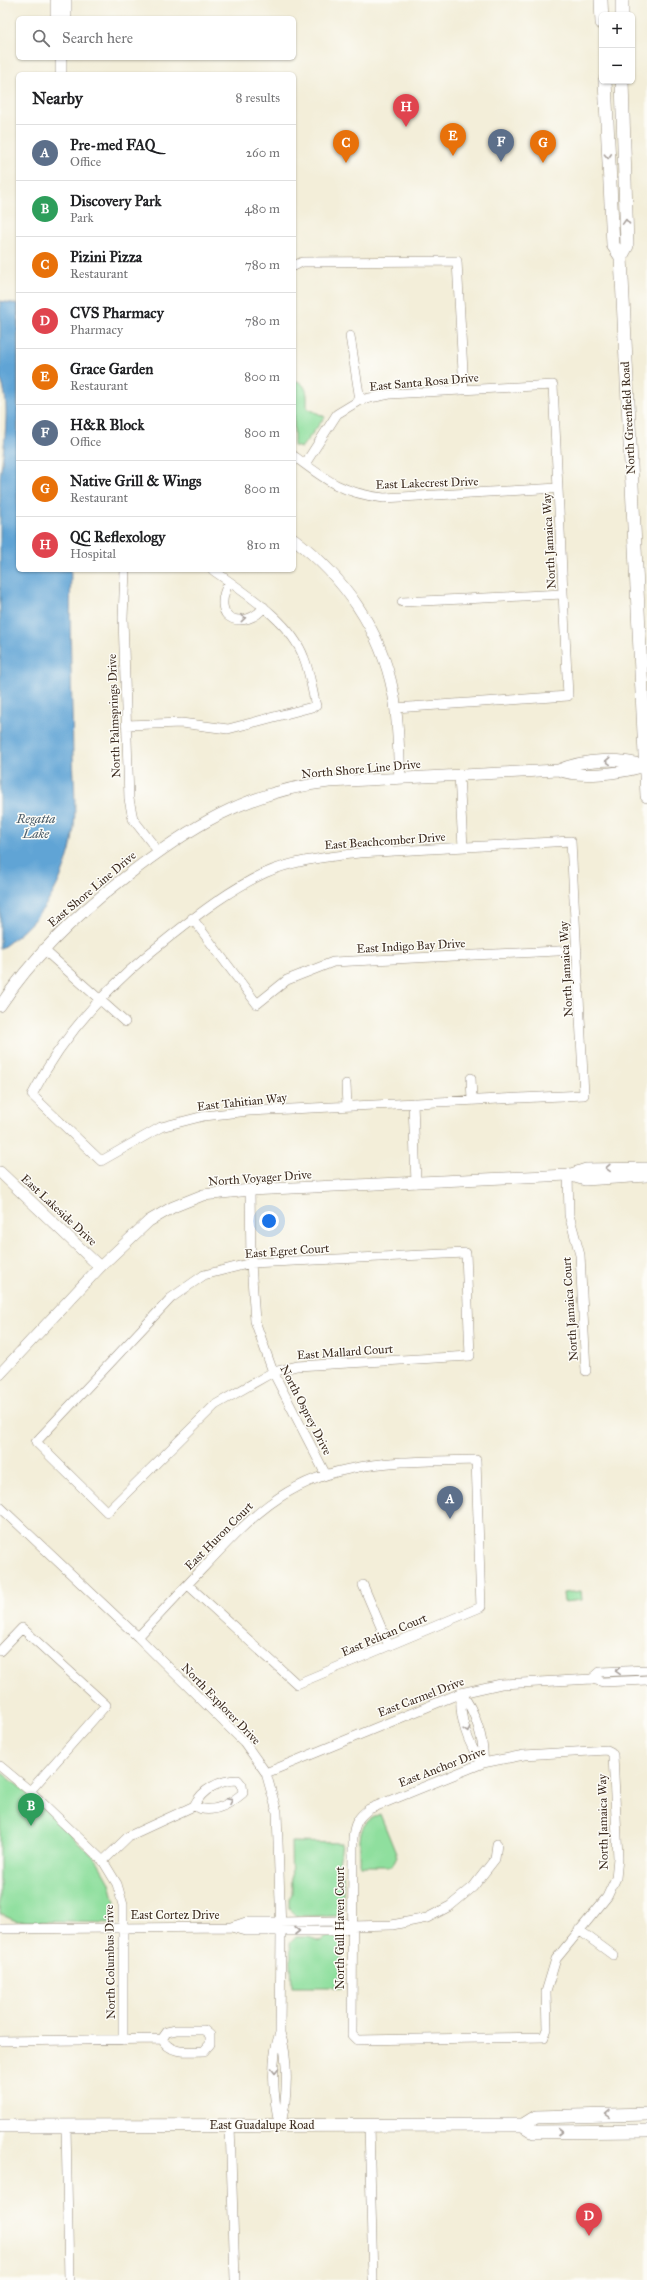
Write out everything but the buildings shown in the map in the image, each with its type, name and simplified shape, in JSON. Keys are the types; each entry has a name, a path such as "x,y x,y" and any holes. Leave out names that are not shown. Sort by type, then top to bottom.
{"main road":[{"path":"601,0 602,12"},
{"path":"622,0 622,12"},
{"name":"North Greenfield Road","path":"605,84 613,245 621,256 647,796"},
{"name":"North Greenfield Road","path":"621,256 627,246 622,84"},
{"path":"606,118 622,112"},
{"path":"610,193 625,187"},
{"name":"East Guadalupe Road","path":"0,2126 523,2125 536,2117 647,2114"},
{"name":"East Guadalupe Road","path":"523,2125 534,2132 647,2131"}],"street":[{"path":"56,0 56,16"},
{"path":"66,0 66,16"},
{"path":"61,60 61,72"},
{"path":"296,265 302,262 457,261 464,390"},
{"path":"350,336 360,400"},
{"name":"East Santa Rosa Drive","path":"305,464 337,414 360,400 390,394 553,385"},
{"name":"North Jamaica Way","path":"396,708 568,696 553,385"},
{"name":"East Lakecrest Drive","path":"296,457 348,492 384,498 558,488"},
{"path":"296,541 331,571 360,608 380,648 390,679 396,708 400,778"},
{"name":"North Palmsprings Drive","path":"124,572 123,618 130,809 139,829 158,851"},
{"path":"126,725 181,723 228,729 316,706 304,657 284,627 264,608 216,572"},
{"path":"229,582 221,604 224,612 230,618 240,619 251,617 259,614 264,608"},
{"path":"402,602 563,594"},
{"name":"North Shore Line Drive","path":"158,851 218,814 275,792 314,784 558,770 574,763 627,760 646,766"},
{"path":"459,775 463,848"},
{"name":"North Jamaica Way","path":"571,841 584,1095"},
{"name":"East Beachcomber Drive","path":"101,1161 32,1095 54,1055 98,1000 125,972 192,918 237,888 266,873 294,864 326,857 359,853 571,841"},
{"name":"East Shore Line Drive","path":"0,1006 43,949 80,913 158,851"},
{"name":"East Indigo Bay Drive","path":"192,918 258,1004 287,980 333,962 577,950"},
{"path":"43,949 98,1000 125,1022"},
{"path":"471,1078 472,1100"},
{"path":"346,1084 347,1106"},
{"name":"East Tahitian Way","path":"101,1161 161,1127 204,1116 249,1111 584,1095"},
{"path":"413,1103 416,1183"},
{"name":"North Voyager Drive","path":"0,1374 100,1267 149,1221 173,1207 203,1195 250,1190 568,1175 586,1169 647,1168"},
{"name":"East Lakeside Drive","path":"0,1172 100,1267"},
{"name":"North Voyager Drive","path":"568,1175 585,1180 647,1176"},
{"name":"North Jamaica Court","path":"568,1175 569,1215 580,1255 586,1371"},
{"name":"North Osprey Drive","path":"250,1190 251,1263 255,1320 273,1372 326,1475"},
{"name":"East Egret Court","path":"107,1512 36,1442 171,1298 204,1275 251,1263 466,1252 470,1356"},
{"name":"East Mallard Court","path":"107,1512 215,1405 273,1372 296,1366 470,1356"},
{"name":"East Huron Court","path":"138,1637 249,1519 277,1498 326,1475 380,1463 476,1460 481,1607"},
{"name":"North Explorer Drive","path":"0,1507 138,1637 244,1742 266,1773 277,1812 281,1926 280,2033 275,2046 275,2109 280,2126"},
{"name":"East Pelican Court","path":"188,1585 297,1684 481,1607"},
{"path":"363,1585 389,1646"},
{"path":"0,1652 22,1628 106,1705 30,1791"},
{"name":"East Carmel Drive","path":"592,1679 600,1672 647,1670"},
{"name":"East Carmel Drive","path":"266,1773 461,1693 501,1684 592,1679 603,1682 647,1680"},
{"path":"461,1693 471,1710 484,1751 483,1763"},
{"name":"East Anchor Drive","path":"358,1818 369,1809 483,1763 524,1754 607,1750 611,1752"},
{"name":"North Jamaica Way","path":"544,2037 547,2029 546,1992 551,1970 562,1949 607,1897 618,1869 611,1752"},
{"name":"North Columbus Drive","path":"0,1766 30,1791 103,1861 117,1884 123,1905 123,2040"},
{"path":"103,1861 129,1836 194,1806 199,1796 208,1788 231,1780 238,1780 242,1785 243,1793 236,1799 212,1810 202,1810 194,1806"},
{"name":"North Gull Haven Court","path":"358,1818 355,1823 353,1838 352,1926 354,2038 357,2040 544,2037"},
{"name":"East Cortez Drive","path":"0,1929 230,1927 245,1931 338,1921 352,1926 404,1924 438,1913 462,1897 484,1874 495,1859 497,1844"},
{"path":"579,1930 612,1955"},
{"path":"176,2030 204,2030 210,2035 210,2044 204,2051 176,2051 166,2046 162,2039 167,2032 176,2030"},
{"path":"0,2041 162,2039"},
{"path":"230,2125 235,2280"},
{"path":"369,2125 373,2280"},
{"path":"66,2126 69,2280"}],"green space":[{"path":"296,381 304,386 307,396 307,408 325,417 301,448 296,447"},
{"path":"581,1591 582,1600 564,1602 563,1593"},
{"path":"0,1771 27,1793 97,1860 110,1883 115,1902 115,1923 16,1921 0,1914"},
{"path":"380,1814 397,1856 392,1866 360,1866 360,1842 363,1829 366,1823"},
{"path":"291,1842 342,1843 339,1863 343,1876 343,1910 337,1916 296,1916 289,1909 289,1901 292,1893"},
{"path":"296,1937 308,1937 320,1941 327,1937 338,1937 344,1942 340,1976 343,1987 292,1987 290,1943"}],"water":[{"name":"Regatta Lake","path":"0,301 16,304 16,572 71,572 70,616 75,815 70,850 53,894 36,918 0,949 0,477 6,427 6,413 4,388 0,379"}],"place":[{"name":"QC Reflexology","path":"406,127"},
{"name":"Grace Garden","path":"453,156"},
{"name":"H&R Block","path":"501,162"},
{"name":"Pizini Pizza","path":"346,163"},
{"name":"Native Grill & Wings","path":"543,163"},
{"name":"Pre-med FAQ","path":"450,1519"},
{"name":"Discovery Park","path":"31,1826"},
{"name":"CVS Pharmacy","path":"589,2236"}]}
